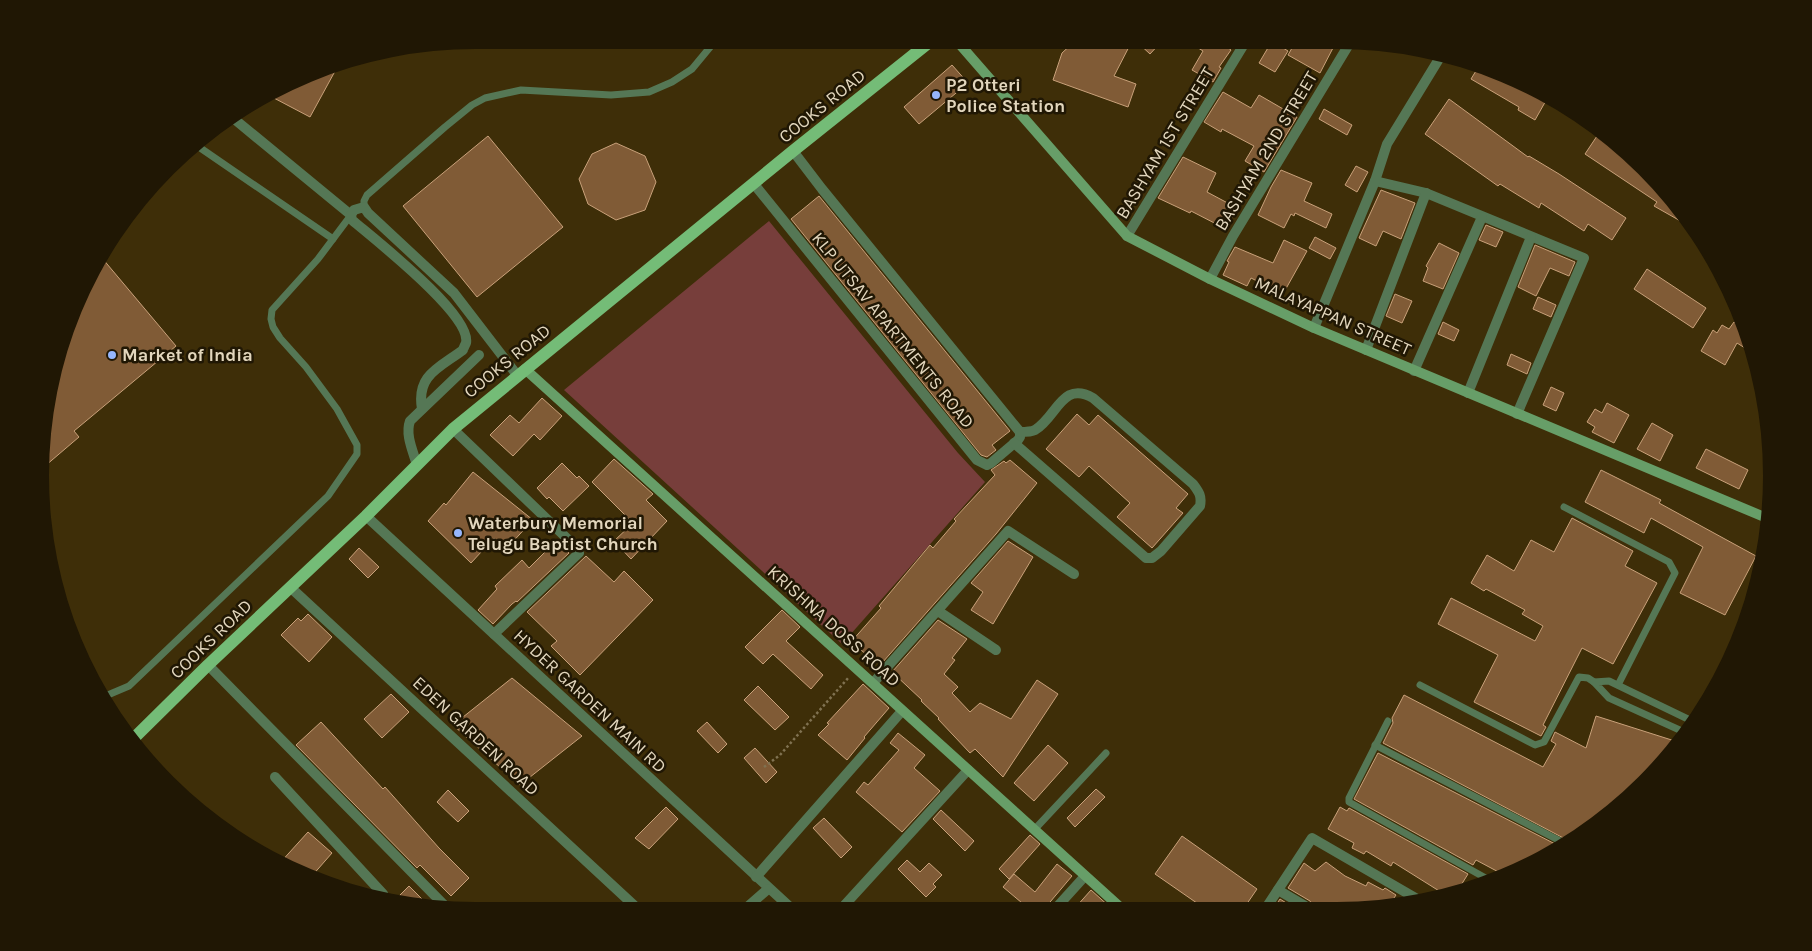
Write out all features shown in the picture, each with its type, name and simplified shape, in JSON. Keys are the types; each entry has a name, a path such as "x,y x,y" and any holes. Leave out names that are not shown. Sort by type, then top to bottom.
{"main road":[{"name":"COOKS ROAD","path":"137,735 454,429 521,372 921,49"}],"street":[{"name":"MALAYAPPAN STREET","path":"964,49 1127,236 1210,279 1314,328 1761,516"},
{"name":"BASHYAM 1ST STREET","path":"1127,236 1241,49"},
{"name":"BASHYAM 2ND STREET","path":"1210,279 1233,236 1346,49"},
{"path":"1314,328 1375,181 1387,144 1438,61"},
{"path":"237,122 351,215 352,220 434,291 451,309 466,336 466,343 463,350 426,378 420,396 422,409"},
{"name":"KLP UTSAV APARTMENTS ROAD","path":"754,184 977,460 986,465 991,463 1020,437 1020,432 793,151"},
{"path":"1375,181 1426,193 1584,258 1517,414"},
{"path":"1366,350 1426,193"},
{"path":"351,215 354,210 364,207 368,213 454,293 475,321 521,372"},
{"path":"1414,371 1482,217"},
{"path":"1468,393 1530,237"},
{"path":"417,465 409,440 410,421 479,355"},
{"name":"KRISHNA DOSS ROAD","path":"521,372 873,683 1114,902"},
{"path":"1014,443 1146,558 1152,558 1161,551 1200,506 1202,500 1193,484 1085,393 1076,392 1068,396 1034,430 1020,432"},
{"path":"454,429 577,548 579,553 494,634"},
{"name":"HYDER GARDEN MAIN RD","path":"366,516 784,902"},
{"path":"873,683 1008,531 1074,574"},
{"name":"EDEN GARDEN ROAD","path":"290,587 630,902"},
{"path":"938,611 996,650"},
{"path":"208,665 440,900"},
{"path":"756,876 902,711"},
{"path":"847,902 968,770"},
{"path":"275,777 381,891"},
{"path":"1270,902 1312,838 1409,896"},
{"path":"1061,902 1085,876"},
{"path":"753,902 768,889"},
{"path":"1278,890 1297,902"}],"lane":[{"path":"364,207 367,195 445,127 472,105 485,98 521,90 611,95 649,92 672,82 692,69 709,49"},
{"path":"202,149 333,239"},
{"path":"109,694 129,686 328,496 357,454 357,445 337,409 306,367 280,338 273,327 271,319 272,310 318,259 351,215"},
{"path":"1564,507 1669,562 1675,573 1618,685"},
{"path":"1420,685 1535,745 1544,742 1578,677 1588,678 1610,698 1679,730"},
{"path":"1594,682 1609,681 1687,719"},
{"path":"1388,721 1349,798 1349,802 1484,876"},
{"path":"1375,745 1558,840"},
{"path":"1034,830 1106,753"}],"path":[{"path":"764,767 780,755 857,669"}],"shaded area":[{"path":"769,221 958,453 985,482 842,644 564,390"}],"building":[{"path":"1066,49 1128,49 1114,76 1136,84 1128,107 1053,80 1062,53"},
{"path":"1145,49 1155,49 1150,54"},
{"path":"1200,49 1231,50 1219,67 1221,68 1213,82 1192,70 1203,51"},
{"path":"1267,49 1285,49 1288,51 1275,72 1259,63"},
{"path":"1291,49 1332,49 1320,73 1288,55"},
{"name":"P2 Otteri Police Station","path":"952,65 968,83 919,124 904,107"},
{"path":"334,72 310,117 276,99"},
{"path":"1476,72 1500,81 1545,103 1535,120 1518,110 1519,107 1471,79"},
{"path":"1223,92 1251,108 1259,95 1297,117 1264,172 1245,161 1254,146 1222,129 1221,132 1204,122"},
{"path":"1449,99 1528,157 1559,174 1626,218 1612,240 1588,224 1584,231 1541,203 1539,208 1500,184 1498,186 1425,134"},
{"path":"1324,109 1352,125 1347,135 1319,119"},
{"path":"488,136 563,227 477,297 403,206"},
{"path":"1596,137 1638,174 1677,219 1654,206 1657,202 1585,154"},
{"path":"616,143 645,156 656,182 645,210 616,220 588,204 579,179 592,154"},
{"path":"1183,157 1216,173 1207,192 1237,208 1226,229 1191,211 1190,213 1158,198"},
{"path":"1356,166 1368,172 1357,192 1345,185"},
{"path":"1281,170 1312,183 1304,201 1332,214 1326,228 1295,213 1294,216 1291,214 1284,228 1258,215"},
{"path":"1381,190 1415,203 1401,239 1383,231 1376,246 1359,238"},
{"path":"819,196 1010,431 992,445 996,450 987,457 981,455 791,219"},
{"path":"1486,225 1503,232 1496,247 1479,240"},
{"path":"1315,237 1336,248 1330,259 1309,248"},
{"path":"1284,240 1307,251 1283,294 1251,278 1247,286 1223,275 1229,262 1227,261 1235,247 1273,263"},
{"path":"1439,243 1459,253 1443,289 1423,281 1428,268 1426,266"},
{"path":"1535,245 1575,262 1569,276 1550,268 1536,296 1518,287"},
{"name":"Market of India","path":"106,262 176,346 74,431 79,437 49,462 52,420 63,365 81,312"},
{"path":"1647,269 1706,308 1693,328 1634,289"},
{"path":"1395,294 1412,301 1402,323 1386,316"},
{"path":"1538,297 1556,305 1551,317 1533,309"},
{"path":"1443,322 1459,330 1454,341 1438,334"},
{"path":"1735,323 1744,347 1737,343 1725,365 1701,351 1713,330 1717,333 1722,325 1729,329"},
{"path":"1511,354 1531,363 1527,374 1507,365"},
{"path":"1551,387 1564,393 1556,411 1543,405"},
{"path":"542,398 562,416 540,440 534,434 513,456 490,435 510,415 519,423"},
{"path":"1607,403 1629,415 1614,443 1592,432 1595,427 1587,422 1595,409 1602,413"},
{"path":"1077,414 1089,425 1098,415 1188,494 1176,508 1183,513 1152,548 1117,517 1130,503 1089,466 1079,477 1046,449"},
{"path":"1652,423 1673,435 1660,461 1637,449"},
{"path":"1706,449 1748,470 1739,489 1696,468"},
{"path":"614,459 653,494 646,500 667,521 631,559 614,541 633,523 592,482"},
{"path":"1010,460 1037,483 996,534 882,663 879,661 877,663 851,642 881,608 879,606 930,545 933,548 956,521 954,519 995,475 991,470 1004,461 1006,463"},
{"path":"562,463 577,478 579,476 589,486 563,511 549,497 547,499 537,488"},
{"path":"1601,470 1661,500 1659,503 1756,556 1725,615 1680,593 1703,547 1651,518 1644,533 1585,502"},
{"path":"473,472 533,520 506,549 494,538 471,563 428,521 444,503 446,505"},
{"path":"1572,518 1633,551 1625,566 1657,583 1613,664 1582,648 1543,725 1546,727 1541,736 1474,702 1498,655 1438,624 1451,598 1535,641 1543,626 1522,614 1525,610 1471,583 1487,555 1514,571 1531,540 1554,552"},
{"path":"557,540 569,553 517,602 512,604 493,624 478,610 497,589 495,586 522,560 529,568"},
{"path":"1008,541 1033,557 993,624 971,610 983,592 971,583"},
{"path":"359,548 379,567 368,578 349,559"},
{"path":"586,556 614,582 624,571 653,600 580,675 551,646 557,641 527,612"},
{"path":"782,610 800,627 786,641 823,675 811,689 773,654 763,664 745,647"},
{"path":"308,614 332,637 309,662 281,635 298,618 301,621"},
{"path":"938,620 967,639 952,658 955,660 944,674 958,687 952,693 970,712 980,703 1011,719 1037,680 1058,694 1003,777 975,749 970,753 922,700 892,672"},
{"path":"512,678 582,736 520,785 453,725"},
{"path":"863,684 889,708 847,760 818,735"},
{"path":"758,686 789,717 775,730 744,700"},
{"path":"391,694 409,712 382,738 364,719"},
{"path":"1404,695 1543,767 1556,744 1551,741 1555,732 1586,748 1596,716 1671,740 1657,757 1618,796 1562,837 1383,743 1393,723 1392,718"},
{"path":"321,722 383,789 385,787 439,848 469,878 451,896 420,865 417,868 296,745"},
{"path":"707,722 727,744 718,753 697,731"},
{"path":"898,733 925,755 914,768 940,791 902,832 856,792 864,782 868,785 899,750 890,743"},
{"path":"1048,745 1068,763 1034,801 1014,783"},
{"path":"755,748 777,772 766,783 744,758"},
{"path":"1378,753 1553,843 1497,871 1476,860 1473,865 1354,799"},
{"path":"1096,789 1105,797 1075,827 1067,818"},
{"path":"448,790 469,811 458,822 437,802"},
{"path":"666,807 678,819 649,849 635,838"},
{"path":"1340,807 1347,811 1349,808 1468,874 1462,884 1438,890 1393,862 1391,866 1366,851 1364,854 1352,848 1354,843 1328,829"},
{"path":"941,810 974,841 965,851 933,819"},
{"path":"824,818 852,847 841,858 813,828"},
{"path":"308,832 332,853 316,871 285,857"},
{"path":"1030,835 1040,844 1009,879 999,869"},
{"path":"1182,836 1257,889 1248,902 1195,902 1155,874"},
{"path":"907,860 920,872 929,863 942,875 933,884 936,887 926,897 898,869"},
{"path":"1326,862 1345,876 1366,886 1368,882 1383,890 1385,888 1396,895 1392,899 1311,902 1288,888 1304,863 1315,871"},
{"path":"1057,864 1072,876 1050,902 1021,902 1003,887 1014,874 1035,892"},
{"path":"409,886 422,899 420,899 400,895"},
{"path":"1091,890 1104,902 1080,902"}],"place":[{"name":"P2 Otteri Police Station","path":"936,95"},
{"name":"Market of India","path":"112,355"},
{"name":"Waterbury Memorial Telugu Baptist Church","path":"458,533"}]}
